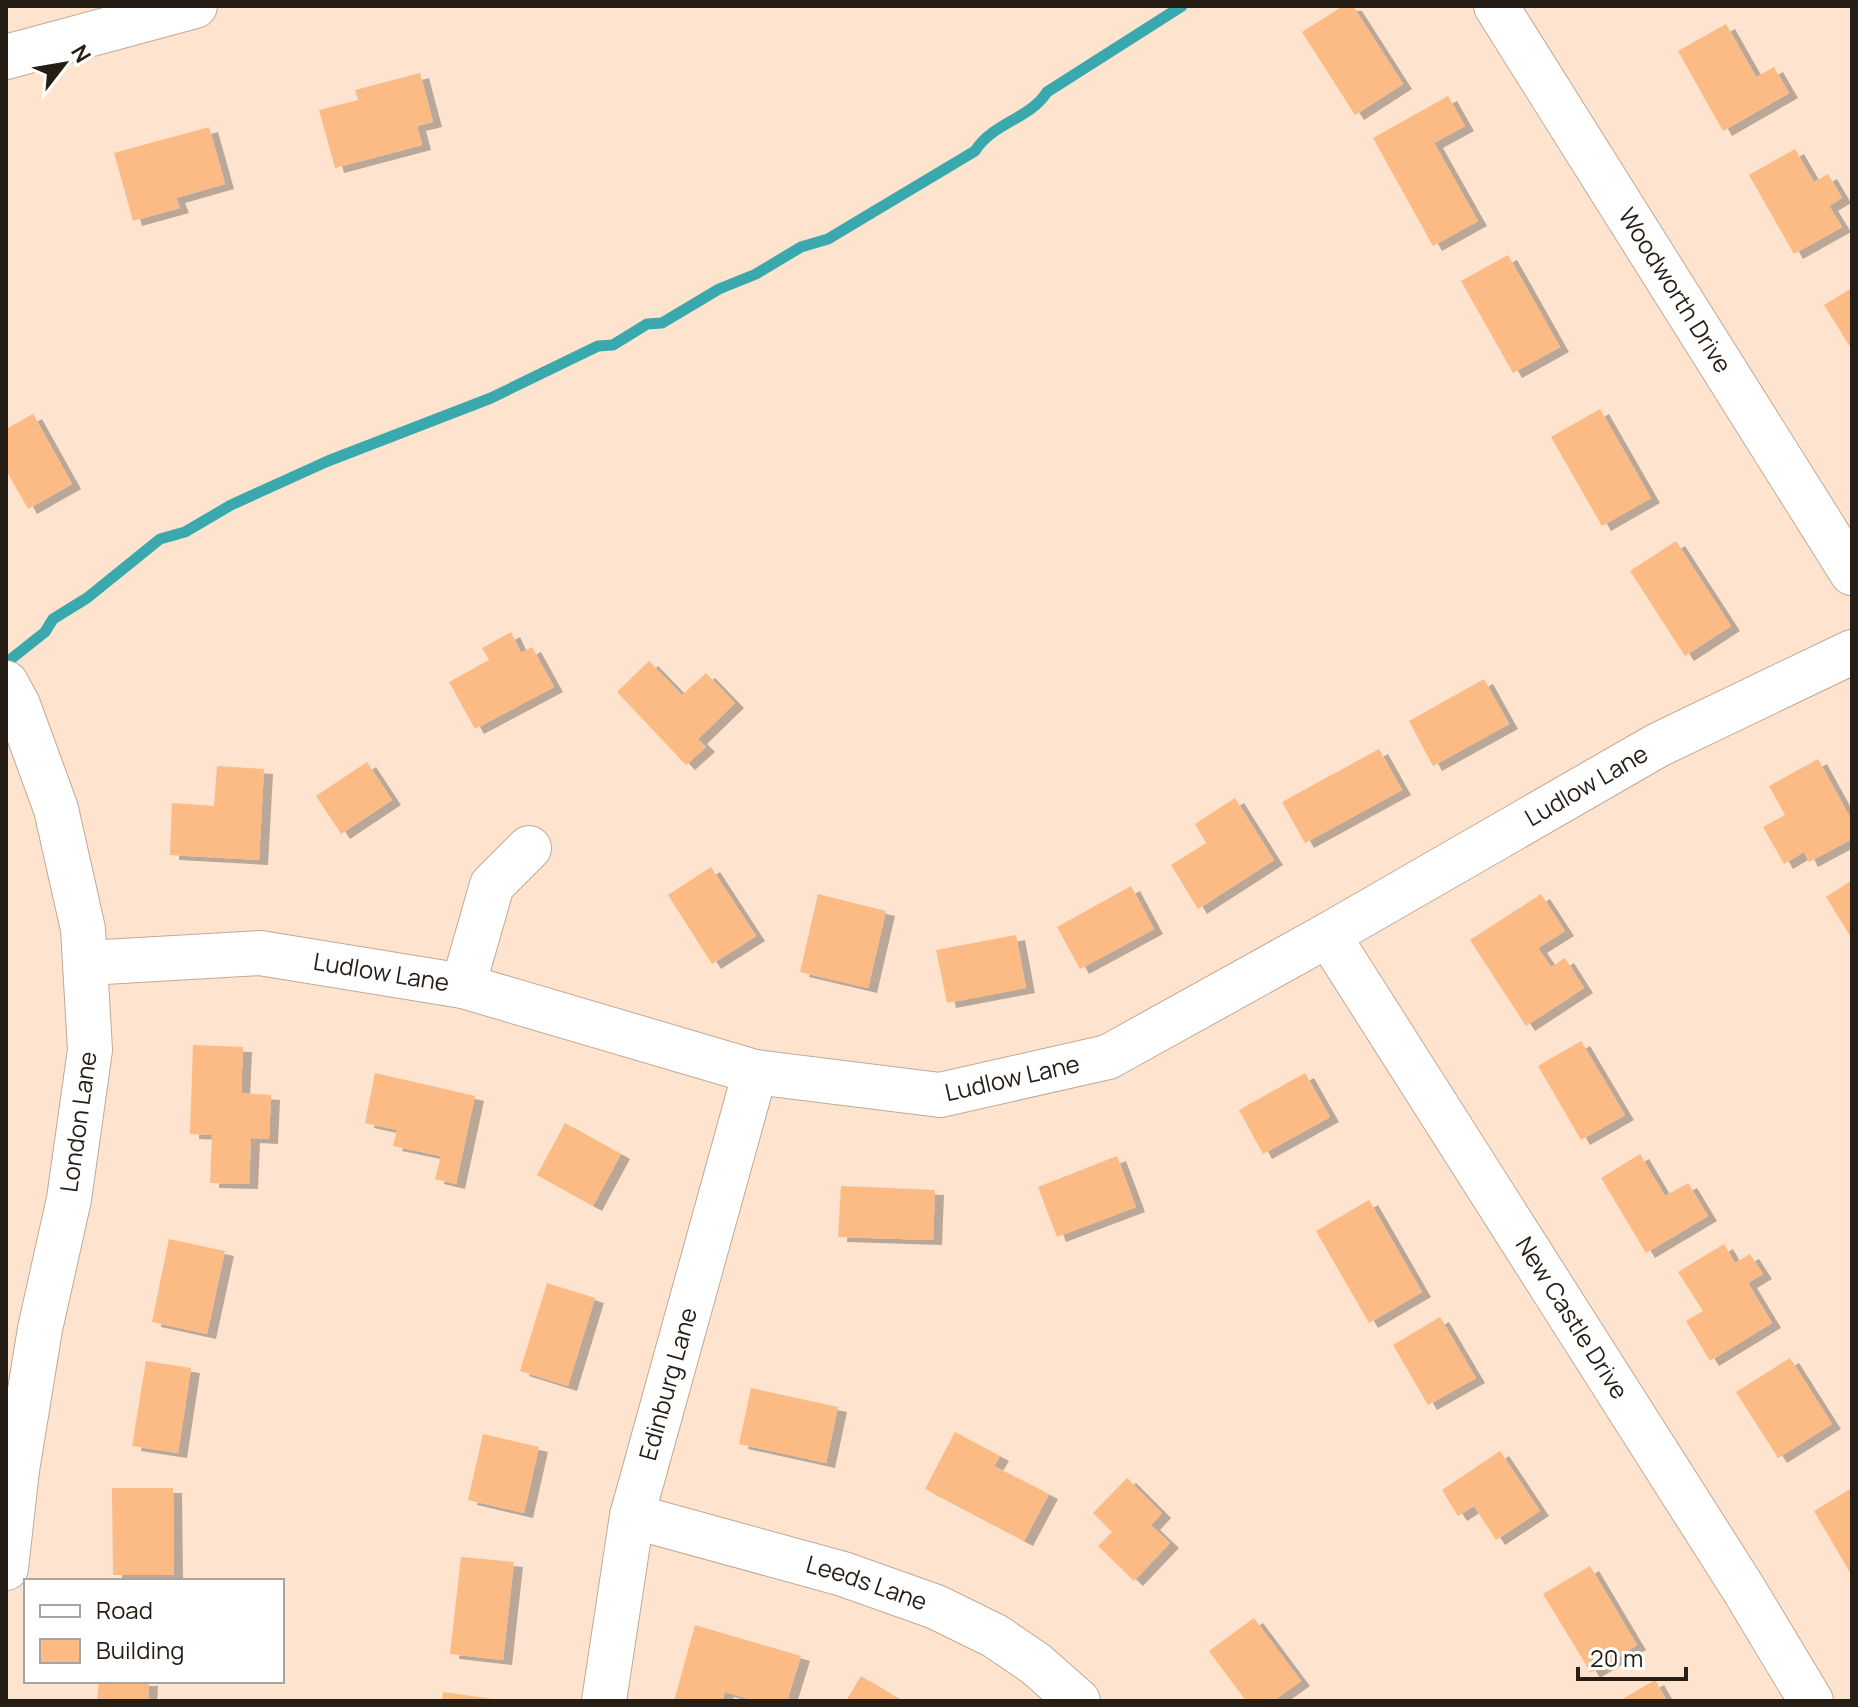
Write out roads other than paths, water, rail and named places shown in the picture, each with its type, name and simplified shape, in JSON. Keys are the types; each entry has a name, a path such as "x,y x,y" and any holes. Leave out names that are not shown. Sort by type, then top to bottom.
{"street":[{"path":"6,57 195,6"},
{"name":"Woodworth Drive","path":"1496,6 1852,573"},
{"name":"Ludlow Lane","path":"87,963 260,953 463,986 755,1072 940,1095 1108,1057 1328,935 1658,745 1852,652"},
{"name":"London Lane","path":"6,683 18,705 56,809 83,929 90,1050 69,1199 40,1329 17,1470 6,1568"},
{"path":"463,986 492,885 529,848"},
{"name":"New Castle Drive","path":"1328,935 1743,1588 1811,1701"},
{"name":"Edinburg Lane","path":"604,1701 632,1516 755,1072"},
{"name":"Leeds Lane","path":"632,1516 843,1574 936,1607 995,1636 1036,1664 1078,1701"}],"waterway":[{"path":"6,663 45,632 53,619 87,598 160,539 185,532 231,505 328,461 491,398 598,346 613,345 647,324 662,323 719,289 756,274 801,247 828,239 975,151 991,134 1031,109 1047,92 1182,6"}]}
